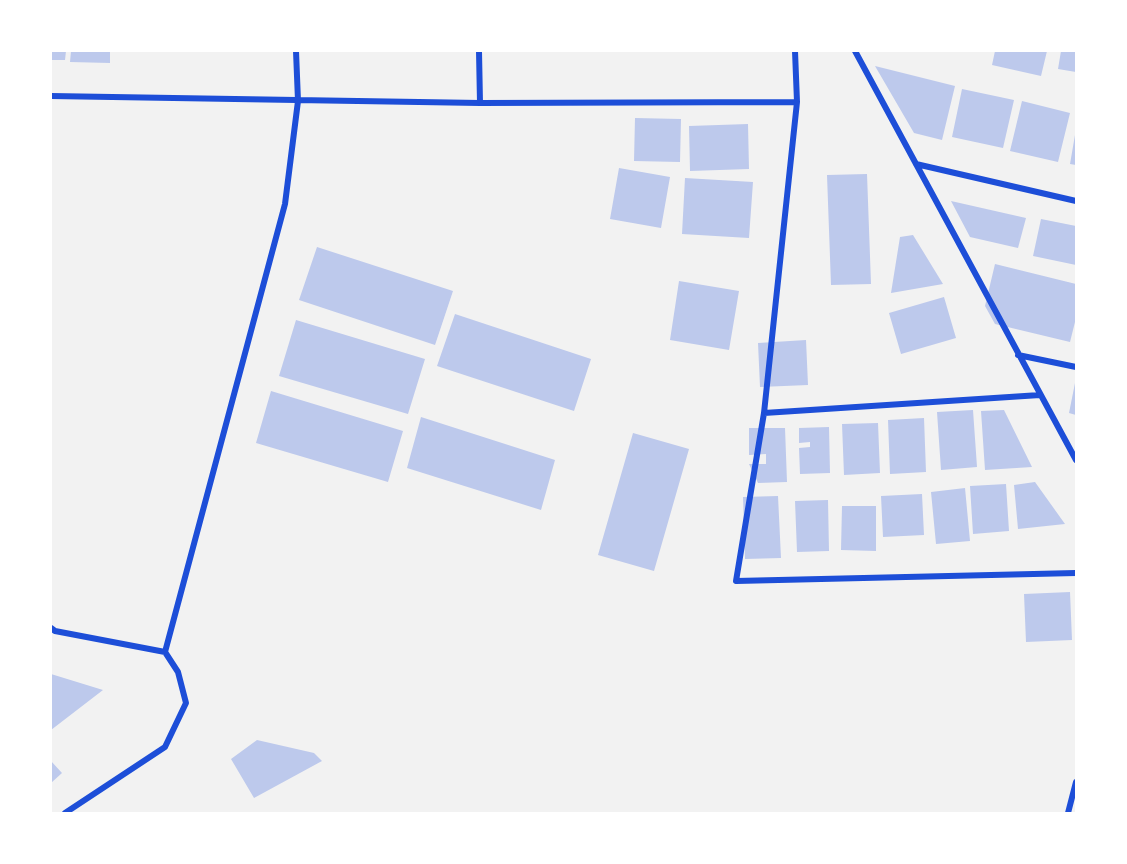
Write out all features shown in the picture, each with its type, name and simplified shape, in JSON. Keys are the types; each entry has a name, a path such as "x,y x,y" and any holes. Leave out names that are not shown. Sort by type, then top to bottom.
{"street":[{"path":"165,652 285,204 298,101 296,51"},
{"path":"479,51 480,103"},
{"path":"795,51 797,102 764,413 736,581 1076,573"},
{"path":"855,51 1076,460"},
{"path":"51,96 480,103 797,102"},
{"path":"916,164 1076,201"},
{"path":"1018,355 1076,367"},
{"path":"764,413 1040,395"},
{"path":"51,628 55,631 165,652 178,672 186,703 165,747 65,813"},
{"path":"1068,813 1076,782"}],"building":[{"path":"51,51 66,51 65,60 51,60"},
{"path":"71,51 110,51 110,63 70,62"},
{"path":"995,51 1047,51 1041,76 992,65"},
{"path":"1061,51 1076,51 1076,72 1058,69"},
{"path":"875,66 955,86 942,140 914,133"},
{"path":"962,89 1014,100 1003,148 952,137"},
{"path":"1022,101 1070,113 1058,162 1010,151"},
{"path":"635,118 681,119 680,162 634,161"},
{"path":"748,124 749,169 690,171 689,126"},
{"path":"1076,135 1076,165 1070,164"},
{"path":"619,168 670,177 661,228 610,219"},
{"path":"867,174 871,284 831,285 827,175"},
{"path":"685,178 753,182 749,238 682,234"},
{"path":"951,201 1026,218 1018,248 970,237"},
{"path":"1041,219 1076,226 1076,265 1033,256"},
{"path":"913,235 943,284 891,293 900,237"},
{"path":"317,247 453,291 435,345 299,300"},
{"path":"995,264 1076,284 1076,318 1070,342 995,324 985,306"},
{"path":"679,281 739,291 729,350 670,340"},
{"path":"944,297 956,338 901,354 889,313"},
{"path":"455,314 591,359 574,411 437,366"},
{"path":"296,320 425,359 408,414 279,376"},
{"path":"806,340 808,385 760,387 758,343"},
{"path":"1076,383 1076,415 1069,413"},
{"path":"271,391 403,431 388,482 256,443"},
{"path":"973,410 977,467 941,470 937,412"},
{"path":"1004,410 1032,467 985,470 981,411"},
{"path":"421,417 555,460 541,510 407,468"},
{"path":"924,418 926,472 890,474 888,420"},
{"path":"878,423 880,473 844,475 842,424"},
{"path":"829,427 830,473 800,474 799,448 810,447 810,442 799,443 799,428"},
{"path":"749,428 785,428 787,482 758,483 749,464 766,464 766,454 749,455"},
{"path":"633,433 689,449 654,571 598,555"},
{"path":"1035,482 1065,524 1018,529 1014,485"},
{"path":"1006,484 1009,531 973,534 970,486"},
{"path":"965,488 970,541 936,544 931,492"},
{"path":"922,494 924,535 883,537 881,496"},
{"path":"778,496 781,558 745,559 743,497"},
{"path":"828,500 829,551 797,552 795,501"},
{"path":"842,506 876,506 876,551 841,550"},
{"path":"1070,592 1072,640 1026,642 1024,594"},
{"path":"51,674 103,690 51,730"},
{"path":"257,740 314,753 322,761 254,798 231,759"},
{"path":"51,761 62,773 51,783"}]}
